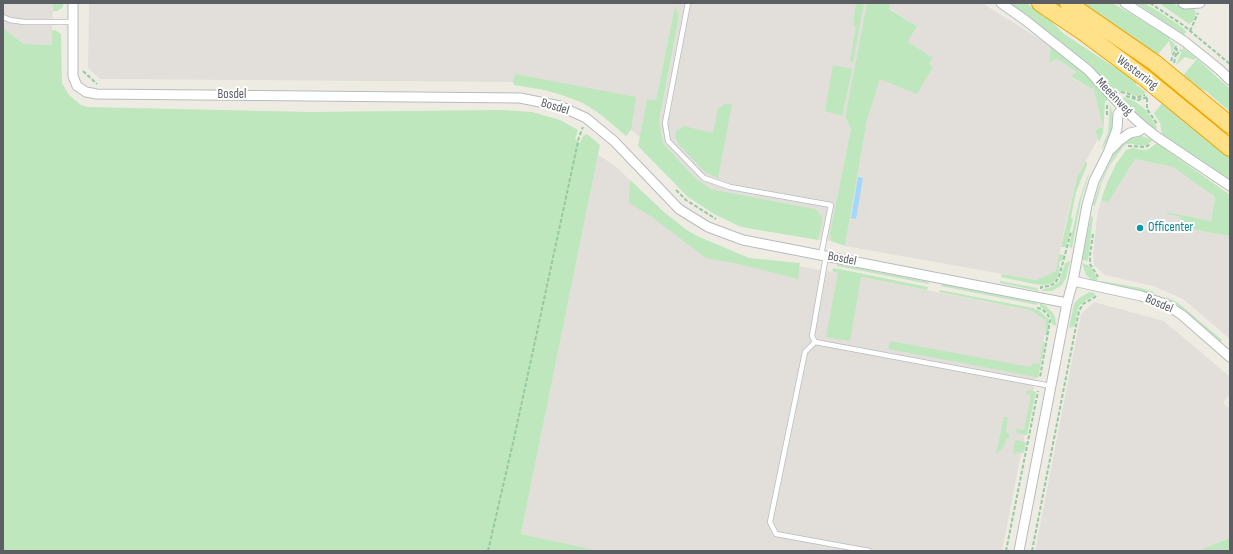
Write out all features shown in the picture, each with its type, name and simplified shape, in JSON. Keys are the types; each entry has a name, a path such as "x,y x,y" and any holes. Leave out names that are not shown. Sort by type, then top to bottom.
{"highway":[{"name":"Westerring","path":"1040,3 1083,32 1146,79 1230,148"},
{"name":"Westerring","path":"1068,3 1155,63 1230,125"}],"street":[{"name":"Bosdel","path":"73,3 73,76 77,86 86,92 112,94 520,98 560,106 586,118 614,141 679,209 708,227 743,240 1066,302"},
{"name":"Meeënweg","path":"1001,3 1088,70 1123,108 1144,127 1230,186"},
{"path":"1125,3 1184,41 1230,80"},
{"path":"1183,3 1200,5"},
{"path":"1019,551 1066,302 1073,281 1086,209 1094,181 1108,153 1117,129 1118,114 1123,108"},
{"path":"1108,153 1120,140 1130,133 1139,131 1144,127"},
{"name":"Bosdel","path":"1073,281 1141,296 1165,304 1182,315 1230,358"}],"lane":[{"path":"688,3 665,123 668,141 704,178 730,187 831,205 812,336 815,342"},
{"path":"3,17 10,20 24,22 73,22"},
{"path":"815,342 1051,386"},
{"path":"815,342 805,352 770,522 776,534 868,551"}],"path":[{"path":"1150,3 1191,31 1230,64"},
{"path":"1187,37 1191,31 1200,5"},
{"path":"1171,62 1178,45 1176,48 1176,55 1174,64"},
{"path":"1176,55 1180,52 1182,47"},
{"path":"83,65 83,71 98,84"},
{"path":"1116,95 1120,92 1124,92 1139,98 1147,93"},
{"path":"1121,95 1138,100 1148,97 1147,109 1159,127"},
{"path":"488,551 515,434 579,137 584,129 586,118"},
{"path":"578,125 584,129"},
{"path":"1122,148 1129,146 1145,147 1149,146 1154,141"},
{"path":"675,189 686,200 720,220"},
{"path":"1093,233 1090,264 1099,279"},
{"path":"1037,287 1042,287"},
{"path":"1032,551 1079,311 1083,304 1095,297 1096,293"},
{"path":"1038,308 1039,303"},
{"path":"1006,551 1050,321 1048,315 1043,310 1032,305"}],"shaded area":[{"path":"3,3 53,3 52,45 24,44 3,28"},
{"path":"89,3 867,3 845,117 851,129 830,233 831,241 818,240 821,229 815,209 711,189 695,178 663,143 659,121 679,16 675,7 656,100 647,99 640,137 591,99 516,82 100,79 88,68"},
{"path":"890,3 982,3 1051,46 1050,63 1057,59 1077,72 1070,77 1094,90 1103,127 1095,130 1098,139 1077,177 1065,225 1056,271 1036,280 845,246 867,120 880,79 929,64 932,58 908,42 917,26 889,8"},
{"path":"598,155 614,165 665,213 688,231 717,246 749,258 838,273 1030,310 1047,322 1002,551 600,551 521,534"},
{"path":"1135,159 1173,167 1215,197 1211,221 1167,212 1181,217 1180,227 1230,236 1230,339 1183,299 1153,286 1105,275 1094,265 1093,255 1097,216 1101,200 1108,203"},
{"path":"1094,302 1164,321 1230,377 1230,394 1223,403 1230,409 1230,538 1197,551 1035,551 1081,314"}],"green space":[{"path":"53,3 63,3 63,7 57,11 53,11"},
{"path":"856,3 864,3 853,62 850,61 856,26 853,25"},
{"path":"867,3 890,3 889,9 917,26 908,42 933,58 929,64 933,67 917,94 880,79 867,120 845,246 831,241 830,233 851,129 845,117"},
{"path":"1005,3 1026,3 1046,16 1064,34 1114,67 1123,70 1137,81 1136,85 1146,92 1139,97 1124,91 1116,95"},
{"path":"1083,3 1112,3 1128,12 1170,38 1169,39 1175,44 1171,55 1169,41 1156,57"},
{"path":"1136,3 1145,3 1179,25 1186,32 1184,35"},
{"path":"1159,3 1171,3 1187,9 1194,8 1196,13 1194,20 1189,24"},
{"path":"675,6 679,16 659,121 663,143 695,178 711,189 815,209 822,216 818,240 741,227 714,214 688,197 638,146 647,99 656,100"},
{"path":"3,28 24,44 52,45 52,31 55,30 61,34 62,83 69,95 81,105 88,107 310,112 503,110 532,112 560,120 578,130 575,139 580,143 583,136 587,134 600,145 521,534 600,551 3,551"},
{"path":"1051,46 1066,56 1092,80 1108,99 1105,102 1103,133 1099,142 1095,130 1103,127 1094,90 1070,76 1077,72 1057,59 1049,63"},
{"path":"1183,48 1196,58 1194,60 1185,57 1176,65"},
{"path":"1197,59 1230,89 1230,112 1206,91 1198,89 1181,78"},
{"path":"833,65 852,69 842,116 825,111"},
{"path":"515,74 636,97 631,130 626,136 600,114 583,103 544,90 514,85 513,82"},
{"path":"1124,97 1136,102 1146,110 1157,127 1156,131 1120,99"},
{"path":"1163,102 1230,155 1230,183 1162,135 1160,123 1154,113"},
{"path":"724,104 732,104 718,178 705,172 679,145 675,137 676,131 684,126 713,133 718,109"},
{"path":"1110,104 1114,124 1102,149 1108,133"},
{"path":"1135,136 1142,136 1153,140 1147,145 1142,146 1126,144 1123,147 1110,165 1102,182 1095,206 1093,205 1101,181 1114,154 1121,143"},
{"path":"1157,143 1230,195 1230,236 1179,227 1181,217 1167,214 1167,212 1211,221 1215,197 1173,167 1135,159 1108,203 1101,200 1116,164 1126,150 1133,148 1143,150 1149,149"},
{"path":"1086,161 1087,165 1076,192 1071,218 1073,219 1066,247 1061,247 1077,177"},
{"path":"1088,175 1081,200 1072,248 1069,247 1079,201"},
{"path":"630,180 665,213 697,236 749,258 800,263 798,279 739,264 706,258 652,217 629,203"},
{"path":"1091,216 1093,217 1088,261 1082,260"},
{"path":"1059,254 1064,255 1062,261 1060,261 1059,275 1051,284 1034,284 1001,277 1002,274 1036,280 1056,271"},
{"path":"1070,261 1066,278 1062,285 1052,291 1042,291 1043,289 1052,287 1059,282 1065,263"},
{"path":"1082,263 1090,266 1097,278 1097,282 1086,275"},
{"path":"837,264 929,282 929,284 837,266"},
{"path":"834,268 928,287 927,290 861,277 850,341 826,337 838,273 831,271"},
{"path":"1000,281 1037,288 1039,291 1000,283"},
{"path":"1100,282 1141,288 1154,292 1153,294"},
{"path":"942,284 1037,303 1037,305 941,286"},
{"path":"940,290 1033,308 1040,311 1048,319 1049,324 1047,336 1045,335 1046,321 1030,310 939,292"},
{"path":"1089,292 1095,293 1094,296 1080,305 1077,312 1075,326 1069,328 1074,304 1078,299"},
{"path":"1166,297 1177,302 1222,340 1221,342 1177,305 1166,299"},
{"path":"1040,303 1052,312 1055,317 1056,326 1052,324 1050,315 1040,307"},
{"path":"890,341 1031,367 1032,363 1039,364 1043,342 1045,342 1038,378 1036,378 888,349"},
{"path":"1029,390 1036,392 1027,435 1017,433 1016,429 1024,430 1031,395 1025,394"},
{"path":"1004,417 1008,417 1006,431 1010,437 1007,439 1002,449 996,454"},
{"path":"1015,440 1026,442 1024,453 1017,452 1016,454 1013,454"},
{"path":"1230,538 1230,551 1197,551 1215,544"}],"water":[{"path":"858,177 863,178 856,219 851,218"}],"place":[{"name":"Officenter","path":"1140,228"}]}
